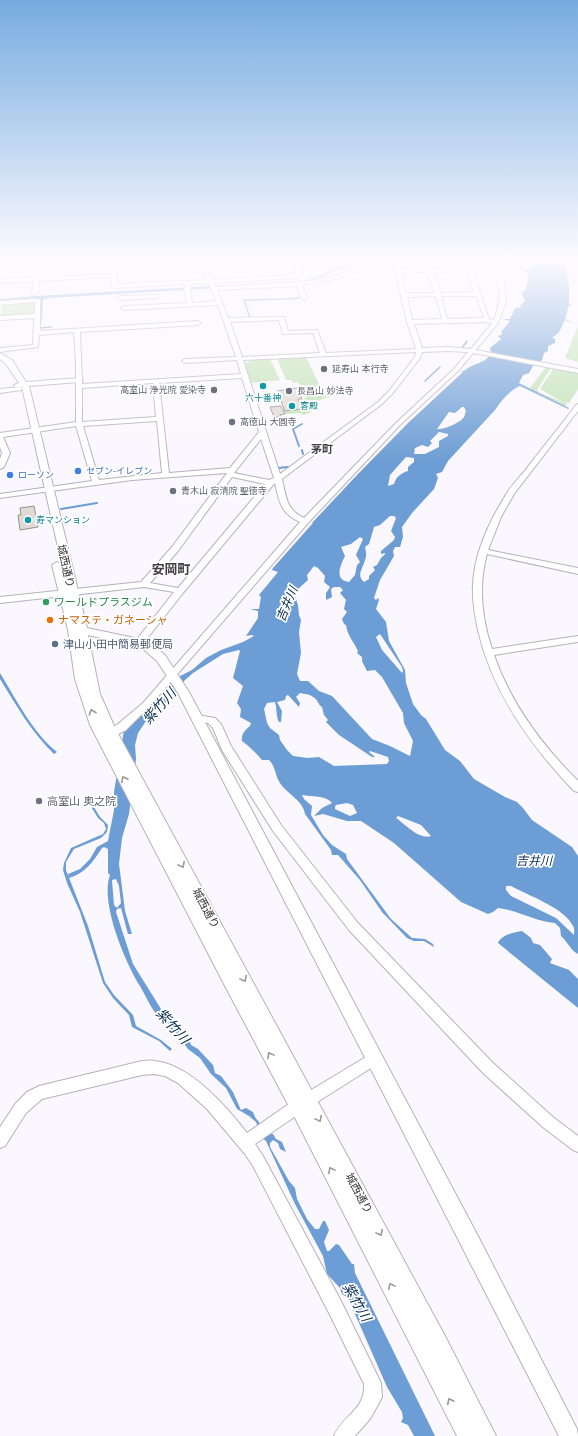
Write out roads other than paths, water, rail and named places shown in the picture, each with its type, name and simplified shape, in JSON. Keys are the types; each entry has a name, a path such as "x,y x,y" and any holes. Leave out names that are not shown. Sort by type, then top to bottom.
{"street":[{"path":"0,350 33,348 36,346 36,328"},
{"path":"36,333 109,328"},
{"path":"228,328 262,433 279,478 286,506 290,514 305,521"},
{"path":"284,328 285,333 315,331 323,354"},
{"path":"139,642 270,483 279,478 380,403 401,381 418,357 420,350 412,328"},
{"path":"111,739 146,705 172,676 305,521 348,476 456,370 491,328"},
{"path":"77,330 79,424 96,483"},
{"path":"185,361 449,349 473,351 578,371"},
{"name":"城西通り","path":"0,355 9,362 22,386 77,630 81,679 96,725 111,739 138,781 303,1103 468,1436"},
{"name":"城西通り","path":"0,360 22,386"},
{"path":"0,390 22,386 244,376"},
{"path":"156,381 166,475"},
{"path":"578,406 509,497 497,519 483,552 477,585 484,638 492,666 512,706 534,739 578,788"},
{"path":"0,435 79,424 160,418"},
{"path":"144,584 175,549 231,472 262,433"},
{"path":"0,438 6,453 0,467"},
{"path":"0,496 166,475 231,472 270,483"},
{"path":"483,552 578,571"},
{"path":"0,600 144,584 180,591"},
{"path":"77,630 96,632 145,644 156,653 183,692 570,1436"},
{"path":"488,653 578,638"},
{"path":"197,718 211,720 217,726 226,747 278,828 353,926 488,1068 549,1122 578,1145"},
{"name":"城西通り","path":"111,739 115,760 230,981 303,1103 438,1343 484,1436"},
{"path":"248,1140 374,1058"},
{"path":"0,1141 20,1107 30,1097 39,1093 142,1068 155,1067 176,1075 193,1086 210,1100 248,1140 335,1307 372,1383 373,1397 364,1413 344,1436"}],"water":[{"path":"504,328 561,328 552,338 555,339 555,343 548,346 548,351 544,353 542,360 533,366 529,373 523,375 519,383 569,408 568,409 520,386 506,396 448,461 442,472 436,474 438,478 434,489 412,513 402,527 403,537 400,547 395,547 393,551 394,556 380,580 374,598 376,600 378,598 379,600 376,609 386,622 389,641 405,670 406,683 413,704 426,719 445,750 460,761 474,779 505,797 517,802 532,820 572,847 578,856 578,954 573,951 561,936 560,928 555,923 541,921 513,911 498,908 488,914 461,902 394,843 361,821 347,821 323,814 314,816 322,808 332,803 322,797 302,795 304,799 312,806 311,815 323,835 332,845 346,854 347,859 391,919 412,938 425,939 433,944 434,947 424,941 414,941 407,938 382,912 360,880 338,855 332,855 331,850 305,814 304,809 280,783 269,760 262,760 242,741 243,734 251,723 240,717 241,709 237,703 243,686 233,678 239,650 223,654 193,673 185,680 169,700 152,712 138,733 135,745 136,759 129,814 122,838 119,864 125,911 132,934 128,934 121,908 117,909 116,912 133,964 161,1009 163,1015 174,1021 175,1026 188,1037 191,1045 198,1049 213,1065 215,1073 221,1076 233,1092 241,1110 246,1108 253,1112 268,1134 273,1134 276,1139 282,1142 286,1152 280,1149 278,1143 273,1140 270,1143 270,1147 289,1181 295,1188 297,1199 307,1219 315,1229 319,1229 323,1221 325,1221 329,1230 324,1242 327,1251 329,1251 336,1244 339,1245 352,1264 354,1264 355,1273 435,1436 414,1436 408,1425 401,1422 403,1418 402,1412 387,1387 348,1298 342,1294 340,1288 327,1274 323,1256 295,1204 266,1141 262,1138 256,1122 237,1109 226,1088 211,1074 200,1058 188,1049 176,1033 170,1029 169,1024 159,1017 132,973 115,930 108,900 110,875 108,873 108,849 104,847 102,848 96,858 84,870 69,878 68,874 80,869 90,859 97,847 108,841 114,810 114,792 124,730 141,711 146,712 167,694 172,687 169,686 178,677 192,670 206,658 254,636 246,636 258,618 258,611 250,609 259,609 261,597 259,595 278,572 272,570 273,568 312,523 358,474 408,423 463,372 460,371 464,371 483,361 489,356 491,353 490,348 501,339 498,336 503,334 501,332","holes":["462,407 464,407 466,411 464,417 459,422 437,429 449,412 455,413","439,432 448,434 448,436 439,441 439,447 425,454 414,454 415,448 422,445 428,447 432,443 430,441","406,457 414,458 414,462 408,467 408,471 399,476 394,484 388,486 390,475","390,516 394,516 396,518 391,531 395,537 394,540 381,551 381,554 385,554 377,565 373,567 375,570 369,576 369,579 364,582 360,575 366,557 365,547 369,544 374,527 380,525","360,537 363,539 356,555 360,562 357,565 355,575 349,582 344,581 340,576 340,568 345,556 341,547 351,544","314,566 318,568 325,576 324,582 330,587 326,593 326,600 332,597 331,589 334,587 340,587 343,590 340,593 346,600 344,609 347,612 342,619 344,624 346,625 349,635 358,651 357,653 362,657 362,661 367,671 375,670 382,677 403,713 404,723 413,741 410,756 372,739 332,696 319,691 308,681 300,681 297,674 301,653 299,632 301,620 295,596 297,590 308,580 307,575","380,634 402,667 402,673 382,650 376,637","300,693 315,698 322,707 324,715 328,720 326,722 339,735 372,757 375,757 369,752 370,751 388,757 389,761 387,764 334,766 319,757 308,758 293,756 280,740 279,735 270,728 267,723 264,709 267,703 275,702 278,720 281,722 282,711 277,702 285,700 286,696 288,695 299,707 300,703 296,697","347,803 353,805 357,813 350,816 335,809 336,805","398,816 421,825 431,836 426,837 417,834 396,818","116,879 119,886 121,903 117,908 114,905 112,880","506,886 511,886 554,908 569,919 574,927 574,935 556,918 511,896 506,890"]},
{"path":"0,673 33,726 57,752 54,754 31,728 0,679"},
{"path":"92,804 100,817 108,825 107,832 101,838 74,849 66,862 66,870 88,926 105,982 114,995 133,1015 136,1026 161,1040 172,1049 170,1051 159,1041 132,1027 129,1015 113,998 103,983 80,912 67,883 63,870 64,863 71,848 103,834 106,829 104,823 98,818 90,805"},
{"path":"522,931 531,938 533,943 540,945 552,959 550,963 569,970 578,979 578,1008 498,943 505,936"}],"waterway":[{"path":"462,348 467,341"},
{"path":"425,381 440,367"},
{"path":"299,446 293,429 302,424"},
{"path":"302,450 303,454"},
{"path":"278,468 288,467"},
{"path":"233,473 243,475"},
{"path":"61,509 97,503"}],"place":[{"name":"延寿山 本行寺","path":"324,369"},
{"name":"六十番神","path":"263,386"},
{"name":"高室山 浄光院 愛染寺","path":"214,390"},
{"name":"長昌山 妙法寺","path":"289,391"},
{"name":"客殿","path":"292,406"},
{"name":"高徳山 大圓寺","path":"232,422"},
{"name":"セブン-イレブン","path":"78,471"},
{"name":"ローソン","path":"10,475"},
{"name":"青木山 寂清院 聖徳寺","path":"173,491"},
{"name":"寿マンション","path":"28,520"},
{"name":"ワールドプラスジム","path":"46,602"},
{"name":"ナマステ・ガネーシャ","path":"50,620"},
{"name":"津山小田中簡易郵便局","path":"55,644"},
{"name":"高室山 奥之院","path":"39,801"}],"district":[{"name":"茅町","path":"322,449"},
{"name":"安岡町","path":"171,569"}],"water label":[{"name":"吉井川","path":"287,604"},
{"name":"紫竹川","path":"159,706"},
{"name":"吉井川","path":"534,861"},
{"name":"紫竹川","path":"173,1026"},
{"name":"紫竹川","path":"357,1302"}]}
